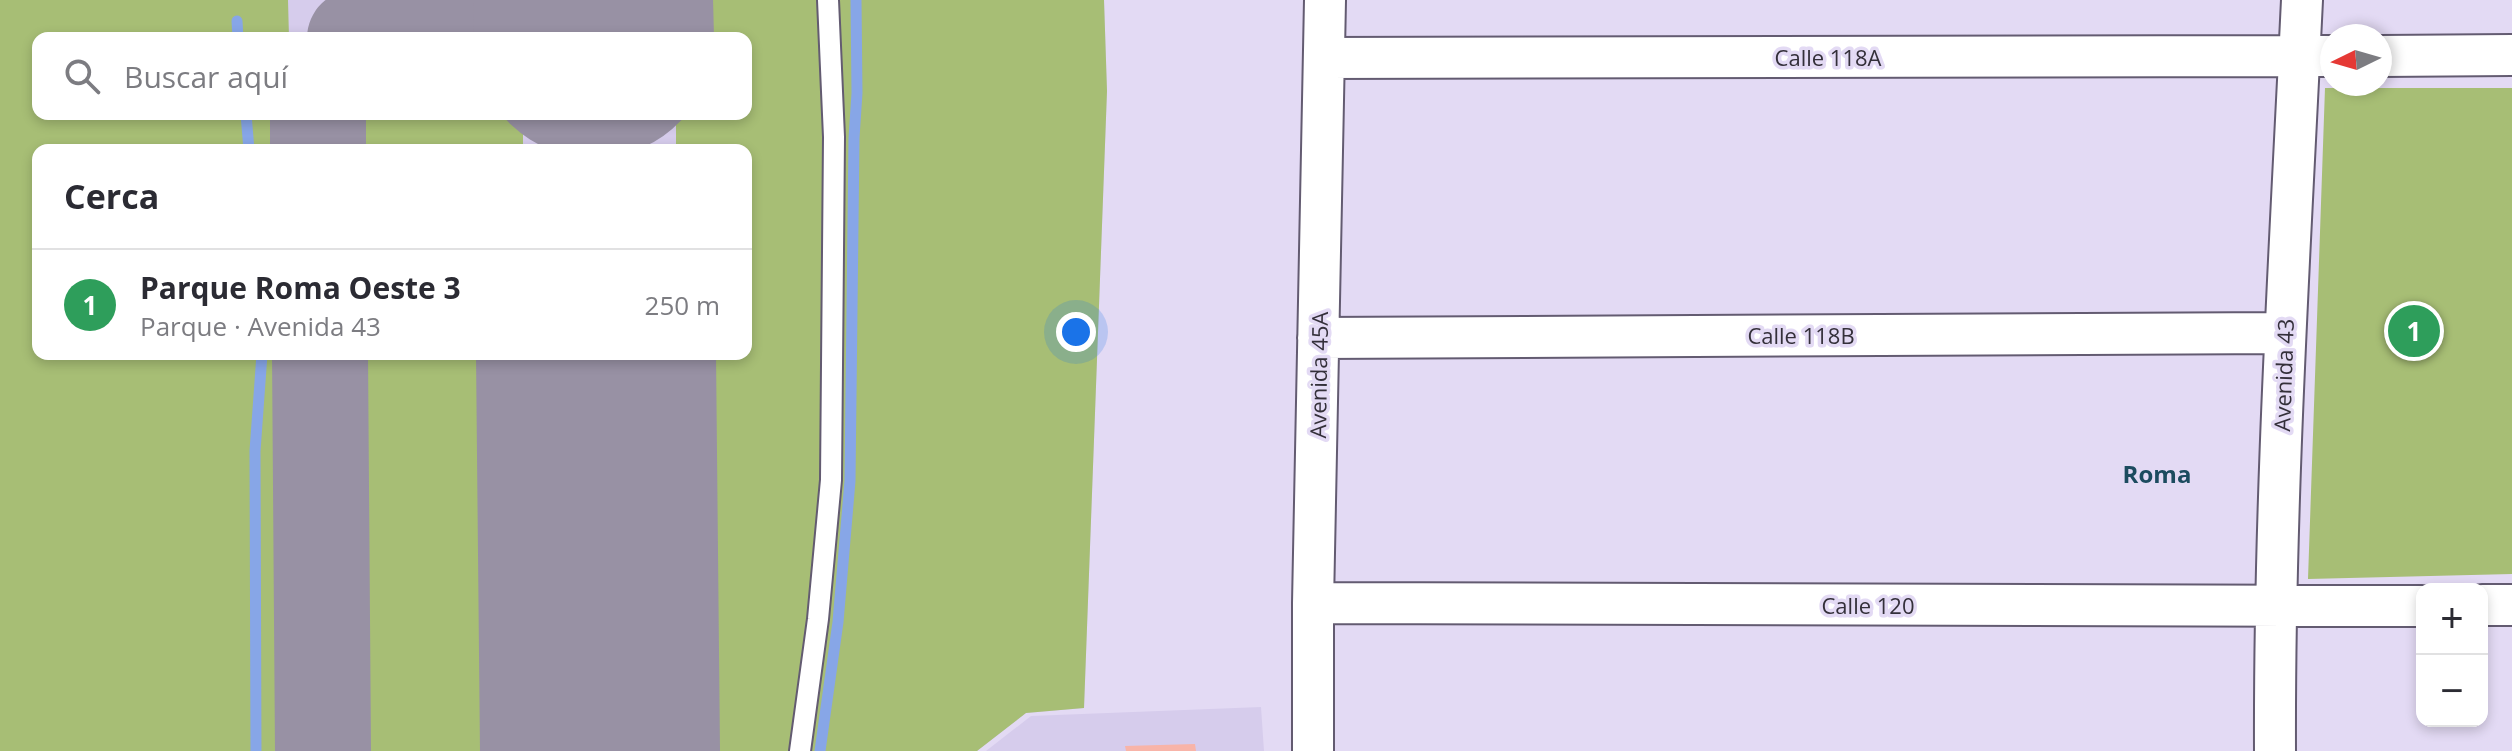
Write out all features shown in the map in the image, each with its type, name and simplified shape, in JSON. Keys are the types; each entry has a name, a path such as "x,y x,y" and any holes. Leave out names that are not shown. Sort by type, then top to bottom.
{"street":[{"name":"Avenida 45A","path":"1313,751 1325,0"},
{"name":"Avenida 43","path":"2275,751 2275,606 2285,333 2316,56 2302,0"},
{"path":"2392,56 2512,55"},
{"name":"Calle 118A","path":"1324,58 2316,56"},
{"name":"Calle 118B","path":"1318,338 2285,333"},
{"name":"Calle 120","path":"1313,603 2416,606"},
{"path":"2488,605 2512,605"}],"lane":[{"path":"800,751 818,619 831,480 834,137 828,0"}],"shaded area":[{"path":"13,0 1104,0 1107,91 1084,708 1026,713 977,751 12,751"},
{"path":"1261,707 1264,751 986,751 1031,716"}],"green space":[{"path":"0,0 288,0 289,32 32,32 32,120 289,120 289,144 32,144 32,360 291,360 293,751 0,751"},
{"path":"675,0 818,0 824,138 820,479 809,618 790,751 681,751 678,360 752,360 752,144 676,144 676,120 752,120 752,32 676,32"},
{"path":"836,0 1104,0 1107,91 1084,708 1026,713 977,751 809,751 827,620"},
{"path":"2392,88 2512,88 2512,574 2308,579 2325,96 2392,96"},
{"path":"350,120 523,120 523,144 350,144"},
{"path":"352,360 524,360 527,751 355,751"}],"building":[{"path":"1195,744 1196,751 1126,751 1125,746"}],"waterway":[{"path":"820,751 838,622 850,481 856,0"},
{"path":"237,21 238,32"},
{"path":"246,120 248,144"},
{"path":"256,751 255,451 262,360"}],"taxiway":[{"path":"366,32 410,18 505,3 520,3 535,8 565,32"},
{"path":"318,120 318,144"},
{"path":"320,360 323,751"}],"runway":[{"path":"593,0 594,32"},
{"path":"596,360 600,751"}],"place":[{"name":"Parque Roma Oeste 3","path":"2414,331"}],"district":[{"name":"Roma","path":"2157,473"}]}
